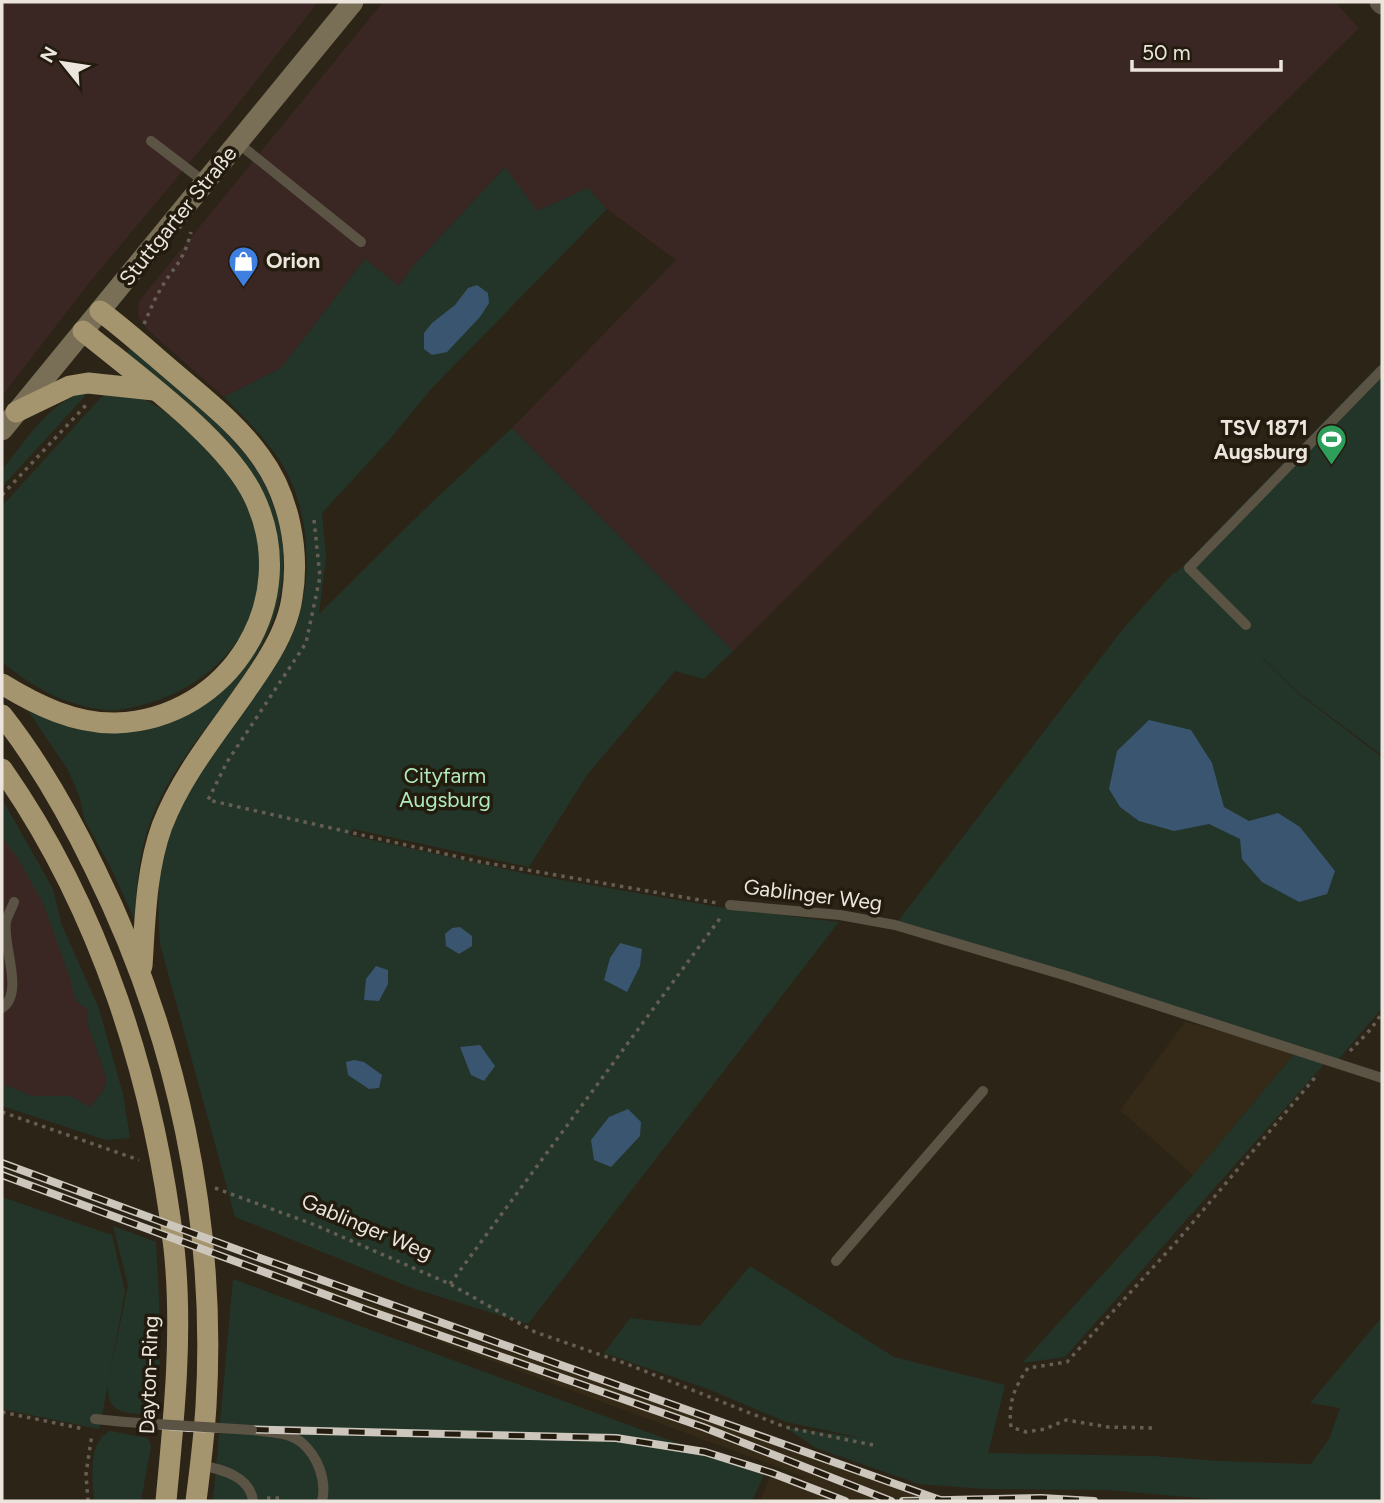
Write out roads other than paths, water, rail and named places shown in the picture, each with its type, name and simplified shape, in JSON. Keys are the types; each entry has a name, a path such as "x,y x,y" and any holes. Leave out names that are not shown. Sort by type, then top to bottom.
{"highway":[{"path":"100,311 198,393 231,423 261,457 277,485 289,516 294,558 292,598 281,633 241,699 184,779 162,826 149,877 141,976"},
{"path":"2,684 46,708 83,720 116,723 155,717 189,702 219,681 245,651 264,614 271,574 265,526 254,496 224,454 154,390 83,331"},
{"path":"16,412 70,386 88,383 154,390"},
{"path":"2,715 42,772 108,895 141,976 175,1083 194,1172 205,1261 206,1406 196,1501"},
{"name":"Dayton-Ring","path":"2,769 50,847 81,910 126,1021 146,1091 174,1249 176,1405 166,1501"}],"main road":[{"name":"Stuttgarter Straße","path":"2,430 353,2"}],"lane":[{"path":"151,141 206,183"},
{"path":"238,143 361,242"},
{"path":"1246,625 1189,568 1382,370"},
{"path":"2,1008 13,992 5,923 14,902"},
{"name":"Gablinger Weg","path":"730,905 839,915 895,925 1067,976 1382,1078"},
{"path":"836,1261 983,1091"},
{"path":"95,1419 281,1434 300,1442 318,1464 326,1488 322,1501"},
{"path":"200,1465 228,1471 241,1481 255,1499"}],"water":[{"path":"477,285 488,293 489,303 480,317 447,352 432,355 424,349 424,333 455,305 468,288"},
{"path":"1149,720 1191,730 1212,763 1224,807 1249,821 1278,813 1300,827 1335,871 1327,894 1299,902 1262,882 1242,859 1240,839 1209,824 1174,831 1139,821 1120,807 1109,789 1117,751"},
{"path":"460,927 472,936 472,946 459,954 446,946 445,934 452,928"},
{"path":"620,943 642,949 640,966 627,992 604,980 610,958"},
{"path":"376,966 388,970 388,984 379,1001 364,1000 366,979"},
{"path":"480,1045 495,1066 484,1081 471,1075 460,1047"},
{"path":"346,1062 364,1062 382,1075 379,1088 369,1089 348,1075"},
{"path":"628,1109 641,1122 640,1136 611,1167 594,1160 591,1140 609,1117"}],"railway":[{"path":"2,1163 260,1258 943,1501"},
{"path":"2,1175 367,1310 703,1427 891,1501"},
{"path":"125,1422 188,1428 616,1438 705,1452 772,1473 845,1501"},
{"path":"903,1501 1041,1498 1094,1501"}],"place":[{"name":"Orion","path":"243,288"},
{"name":"TSV 1871 Augsburg","path":"1331,467"}],"park label":[{"name":"Cityfarm Augsburg","path":"445,788"}]}
